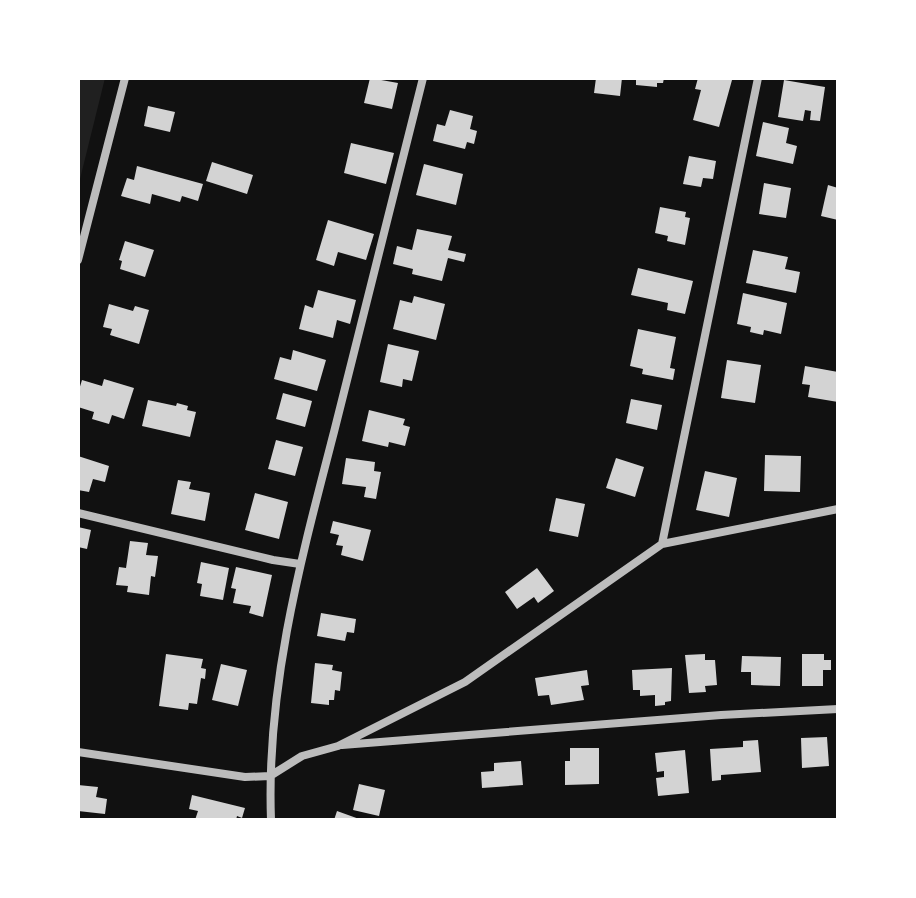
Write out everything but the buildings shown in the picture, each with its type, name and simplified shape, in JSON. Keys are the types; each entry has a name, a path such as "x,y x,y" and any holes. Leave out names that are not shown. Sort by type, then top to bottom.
{"street":[{"path":"78,260 125,78"},
{"path":"271,820 270,776 279,676 300,564 423,78"},
{"path":"662,544 758,78"},
{"path":"338,746 465,682 662,544 838,509"},
{"path":"78,513 300,564"},
{"path":"78,752 245,777 270,776 302,756 338,746 721,715 838,709"}],"shaded area":[{"path":"78,78 105,78 78,187"}]}
